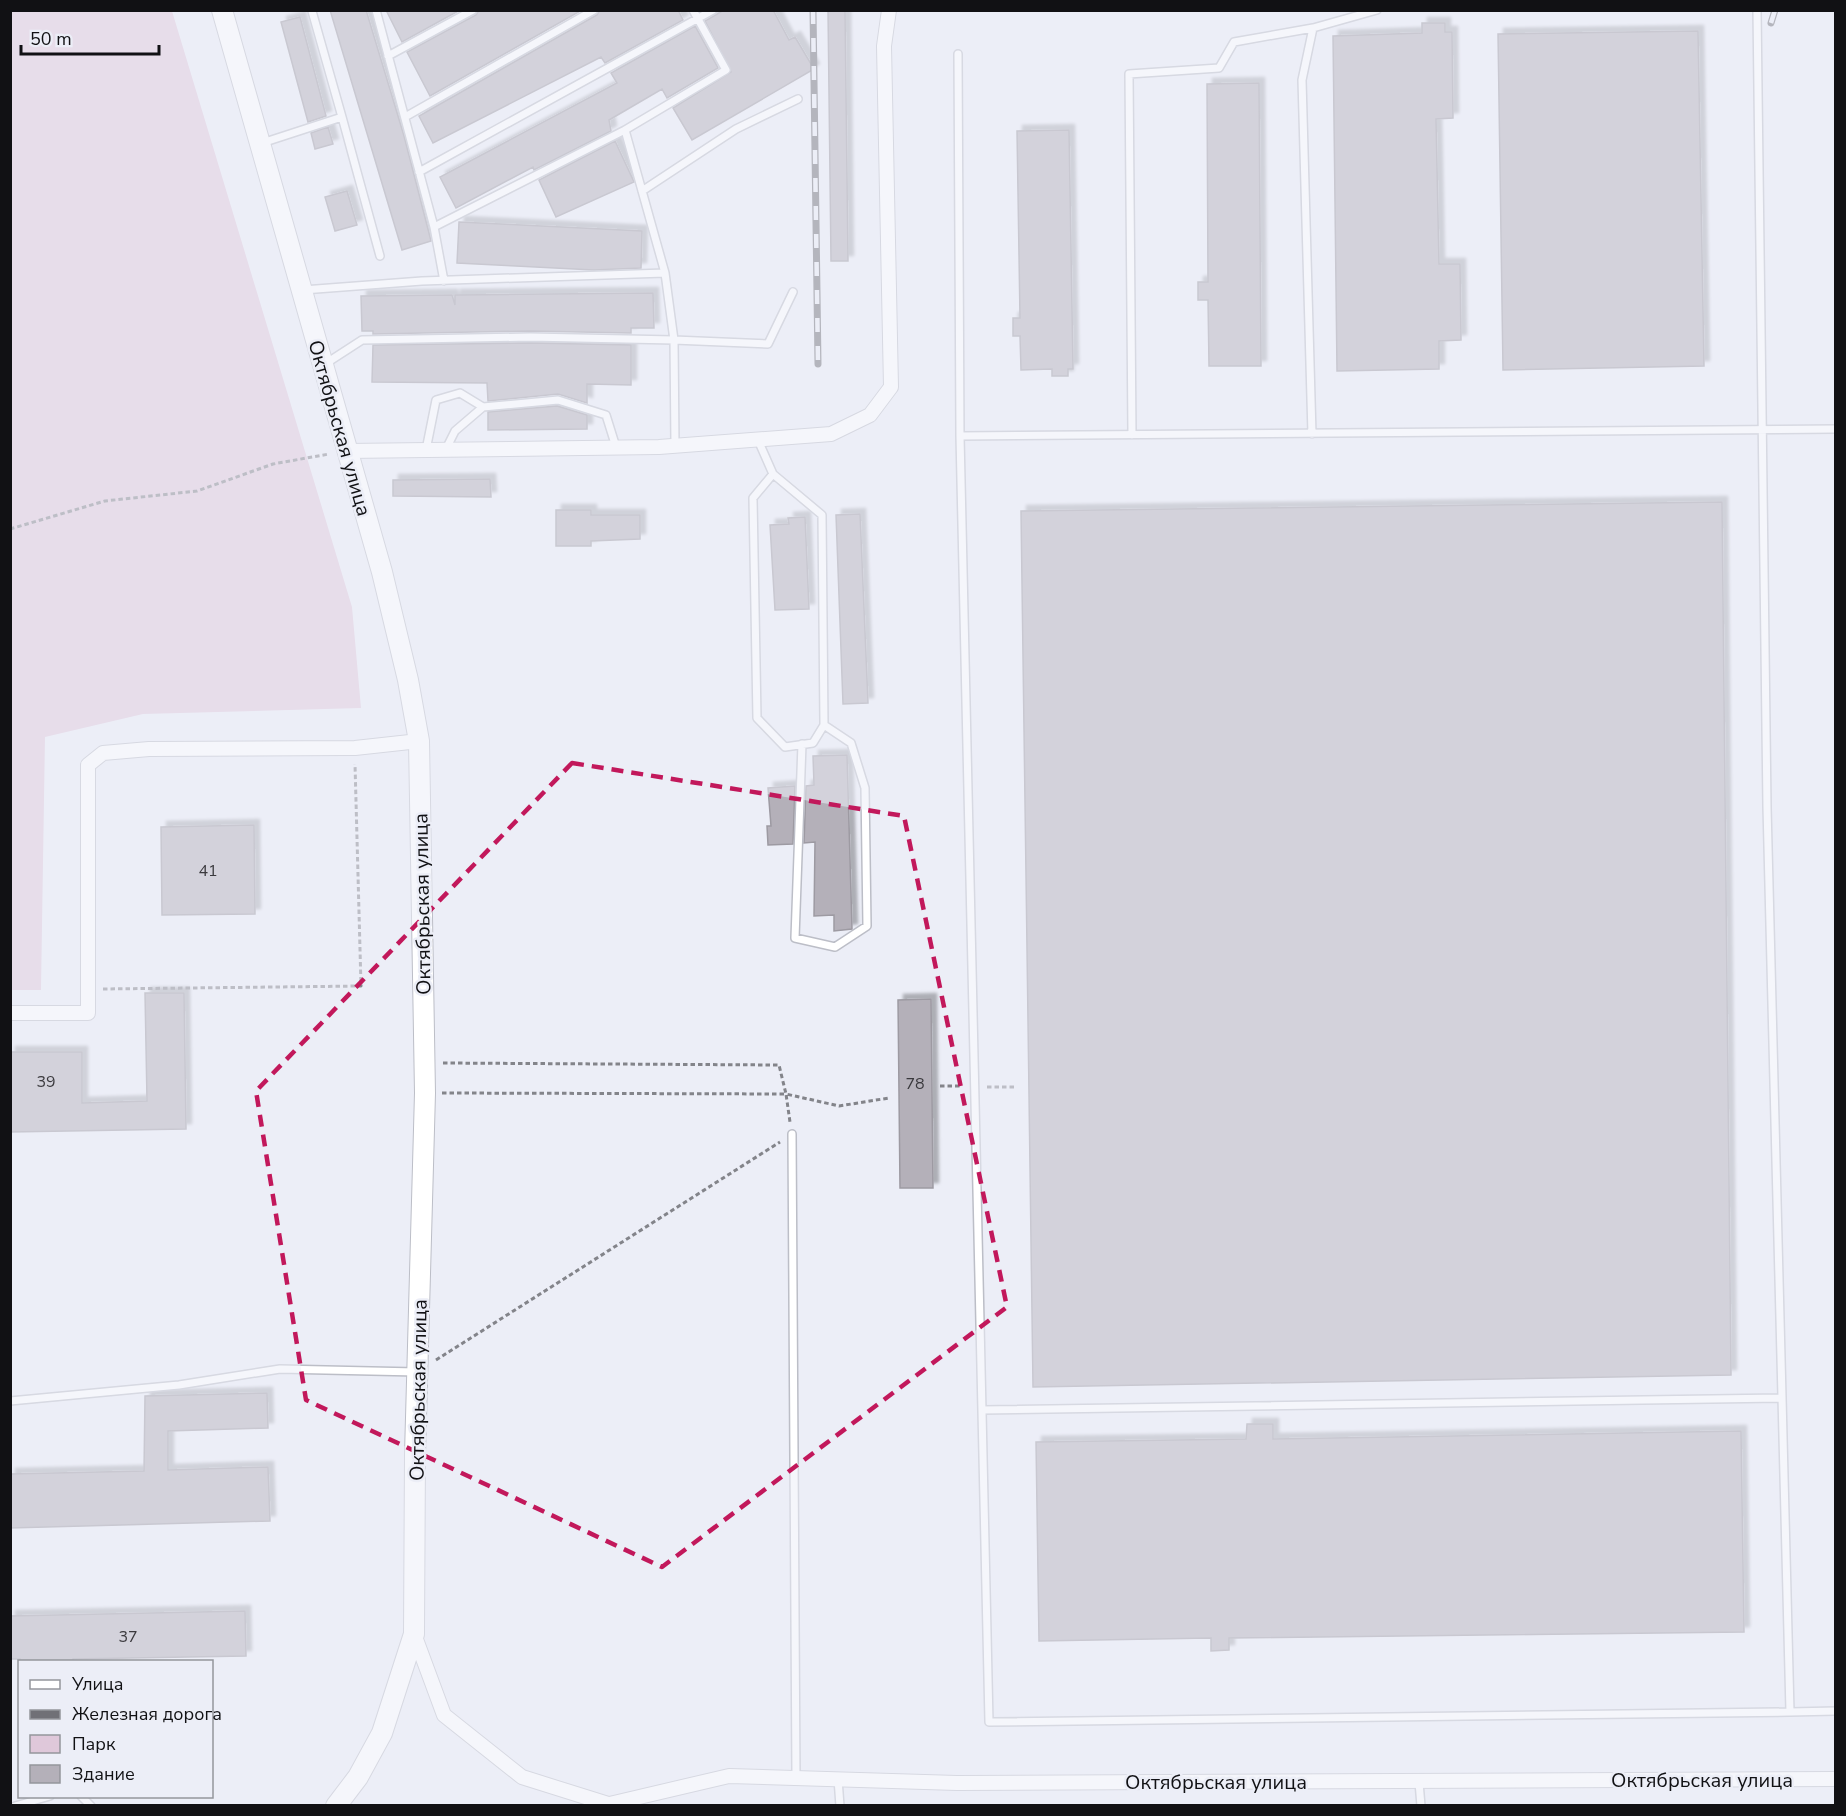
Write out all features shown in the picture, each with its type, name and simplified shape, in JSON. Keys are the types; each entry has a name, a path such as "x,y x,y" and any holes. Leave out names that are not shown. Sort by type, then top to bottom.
{"main road":[{"name":"Октябрьская улица","path":"222,10 382,572 408,680 419,741 426,1092 418,1372 414,1634 382,1733 358,1777 336,1806"}],"street":[{"path":"346,451 675,446 831,434 870,415 891,387 884,46 889,10"},
{"path":"10,1013 88,1013 88,765 103,753 149,749 355,748 419,741"},
{"path":"414,1634 444,1715 522,1777 604,1805"},
{"name":"Октябрьская улица","path":"604,1805 729,1776 957,1783 1836,1779"}],"lane":[{"path":"376,10 434,227 444,281"},
{"path":"388,56 473,10"},
{"path":"405,117 594,10"},
{"path":"434,227 625,130 726,70 693,10"},
{"path":"419,172 713,10"},
{"path":"1132,435 1129,74 1219,68 1234,42 1313,28 1377,10"},
{"path":"1756,10 1767,807 1790,1712"},
{"path":"312,11 380,256"},
{"path":"1312,434 1302,80 1313,28"},
{"path":"958,54 960,436 989,1722 1836,1711"},
{"path":"642,191 736,129 798,99"},
{"path":"260,144 342,117"},
{"path":"625,130 665,273 674,339 675,446"},
{"path":"301,290 444,281 665,273"},
{"path":"322,365 362,340 530,337 674,339 768,344 792,292"},
{"path":"426,450 436,400 460,393 483,407"},
{"path":"446,450 455,432 483,407 558,400 606,415 616,447"},
{"path":"960,436 1836,429"},
{"path":"758,440 773,474 822,515 824,725 813,743 785,747 758,718 753,498 773,474"},
{"path":"802,744 795,938 835,947 867,926 865,788 851,743 824,725"},
{"path":"792,1134 796,1778"},
{"path":"10,1401 179,1385 280,1369 418,1372"},
{"path":"982,1410 1782,1398"},
{"path":"838,1779 840,1806"},
{"path":"1419,1782 1421,1806"},
{"path":"15,1806 46,1798"}],"path":[{"path":"10,529 105,501 197,491 273,464 346,451"},
{"path":"89,996 361,986 355,748"},
{"path":"418,1372 792,1134 779,1065 425,1063"},
{"path":"426,1092 786,1094 839,1106 888,1098"}],"highlighted area":[{"path":"572,763 904,816 1007,1307 662,1567 306,1400 256,1091"}],"green space":[{"path":"10,11 172,11 352,607 361,708 143,714 45,737 41,990 10,990"}],"building":[{"path":"330,10 366,10 404,136 431,241 402,250"},
{"path":"386,10 460,10 402,42"},
{"path":"479,10 582,10 430,96 407,52 476,15"},
{"path":"600,10 678,10 683,20 605,63 601,57 433,143 419,116 597,15"},
{"path":"724,10 773,10 789,40 795,37 814,69 692,140 673,108 731,72 705,21"},
{"path":"828,10 845,10 848,261 831,261"},
{"path":"300,17 326,116 308,122 281,22"},
{"path":"1422,23 1445,23 1445,32 1452,32 1453,118 1436,119 1439,264 1460,264 1461,340 1439,341 1439,369 1337,371 1333,36 1422,33"},
{"path":"695,26 718,68 667,98 662,89 609,120 611,131 534,170 533,167 456,208 440,177 617,83 611,73"},
{"path":"1698,31 1704,366 1503,370 1498,34"},
{"path":"1259,83 1261,366 1209,366 1208,300 1198,300 1198,282 1208,282 1207,84"},
{"path":"328,127 333,144 315,149 311,133"},
{"path":"1069,130 1073,369 1068,369 1068,376 1052,376 1052,369 1021,370 1020,336 1013,336 1013,318 1020,318 1017,131"},
{"path":"615,141 634,182 556,217 539,180"},
{"path":"347,191 357,225 335,231 325,197"},
{"path":"459,222 642,231 641,268 594,270 457,263"},
{"path":"653,293 654,328 631,328 631,333 530,331 373,334 373,331 362,331 361,296 452,295 455,305 455,295"},
{"path":"530,343 631,345 631,385 587,384 587,403 558,394 488,401 487,383 372,382 373,345"},
{"path":"557,406 587,415 587,429 488,430 488,412"},
{"path":"490,479 491,497 393,496 393,480"},
{"path":"1722,502 1731,1375 1033,1387 1021,511"},
{"path":"556,510 591,510 591,515 640,515 640,539 591,541 591,546 556,546"},
{"path":"860,514 868,703 843,704 836,515"},
{"path":"805,517 809,609 775,610 770,525 789,524 788,518"},
{"path":"847,755 852,929 834,931 834,915 814,916 815,842 804,843 806,786 814,785 813,756"},
{"path":"795,786 793,844 768,845 767,826 771,826 768,788"},
{"path":"254,825 255,914 162,915 161,827"},
{"path":"145,993 184,993 186,1129 10,1132 10,1052 82,1052 82,1103 147,1101"},
{"path":"931,999 933,1188 900,1188 898,1000"},
{"path":"267,1393 268,1428 168,1431 168,1470 268,1467 270,1521 10,1528 10,1474 144,1471 145,1396"},
{"path":"1247,1424 1273,1424 1273,1439 1741,1431 1744,1632 1229,1638 1229,1650 1211,1651 1211,1638 1039,1641 1036,1442 1246,1439"},
{"path":"245,1611 246,1656 73,1660 10,1659 10,1616"}],"railway":[{"path":"813,10 818,364"},
{"path":"1771,23 1775,10"}]}
